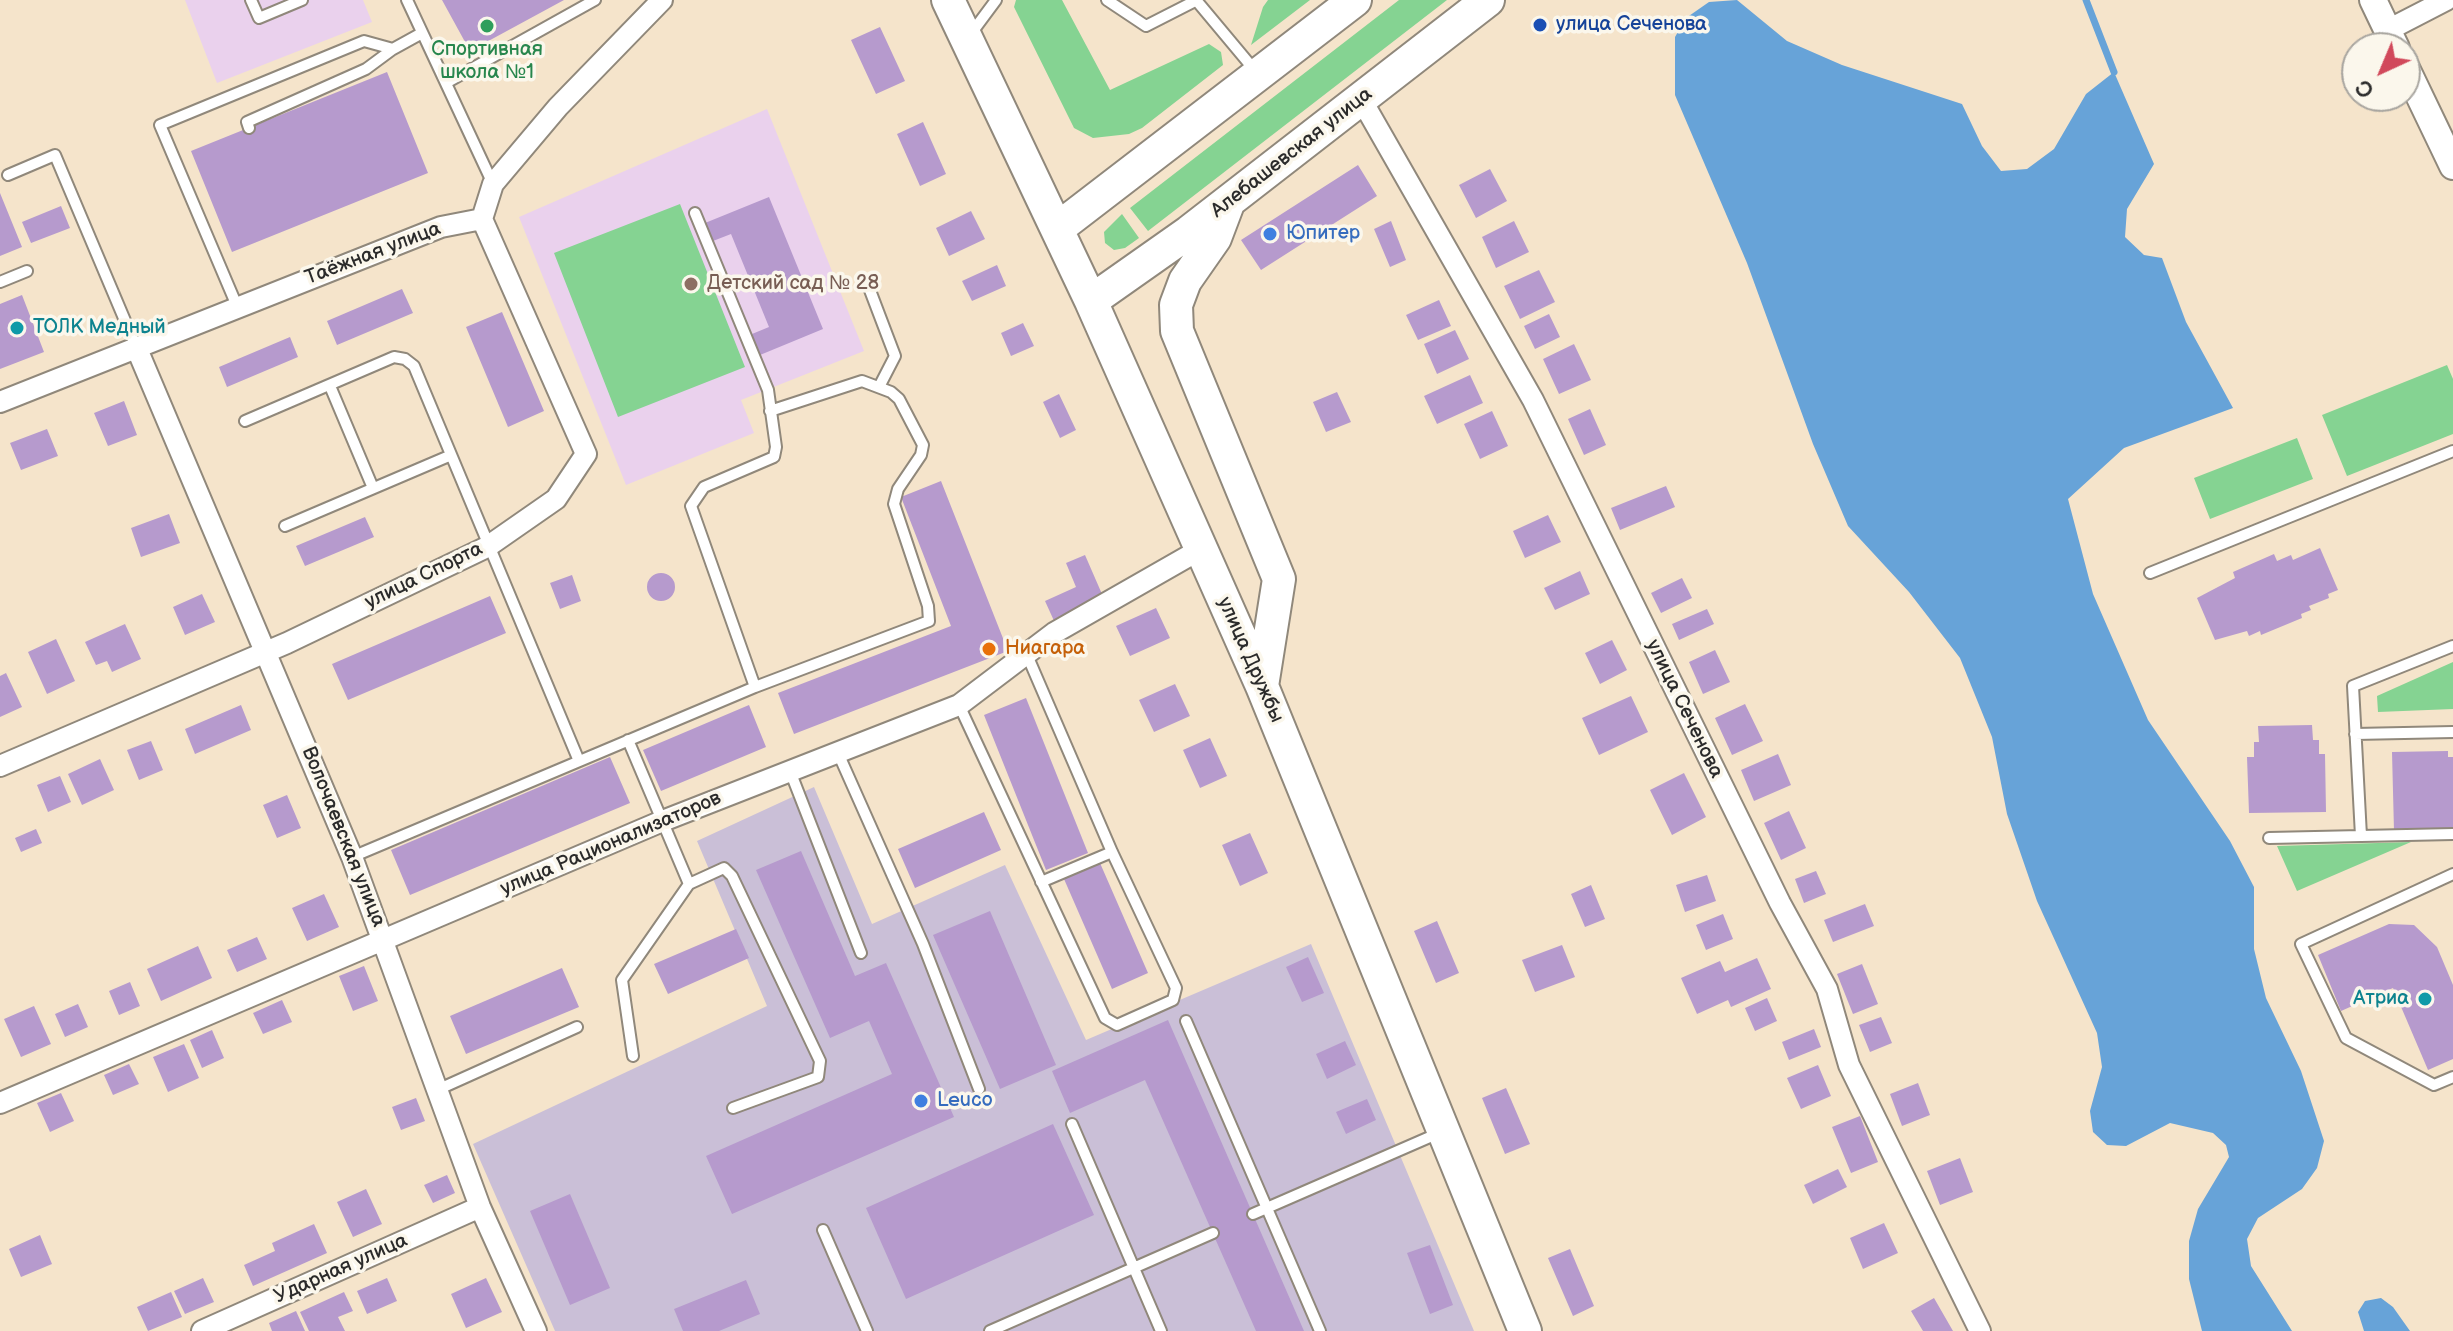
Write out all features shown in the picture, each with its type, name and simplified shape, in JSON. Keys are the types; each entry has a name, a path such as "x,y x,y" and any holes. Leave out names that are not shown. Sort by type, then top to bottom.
{"main road":[{"name":"улица Дружбы","path":"948,0 1091,301 1262,686 1525,1331"},
{"path":"1057,229 1355,0"},
{"name":"Алебашевская улица","path":"1091,301 1229,201 1488,0"},
{"path":"1229,201 1215,238 1185,281 1176,305 1177,331 1279,579 1262,686"}],"street":[{"path":"482,219 493,184 558,107 662,0"},
{"path":"2373,0 2389,32"},
{"path":"2402,32 2446,0"},
{"name":"улица Сеченова","path":"1361,99 1533,400 1745,834 1827,989 1849,1065 1980,1331"},
{"path":"2421,99 2453,166"},
{"name":"Таёжная улица","path":"0,402 441,227 482,219"},
{"name":"улица Спорта","path":"0,766 265,651 487,547 556,499 586,454 482,219"},
{"name":"Волочаевская улица","path":"137,349 352,857 385,940 480,1207 536,1331"},
{"name":"улица Рационализаторов","path":"0,1103 660,822 959,705 1054,633 1201,549"},
{"name":"Ударная улица","path":"202,1331 480,1207"}],"lane":[{"path":"251,0 259,18 302,0"},
{"path":"407,0 493,184"},
{"path":"446,83 595,0"},
{"path":"966,40 996,0"},
{"path":"1107,0 1146,26 1197,0 1258,75"},
{"path":"249,128 247,122 366,69 422,33"},
{"path":"237,306 160,125 364,41 393,49"},
{"path":"8,175 55,155 137,349"},
{"path":"695,213 768,390 776,447 774,457 704,487 695,494 691,506 755,687"},
{"path":"0,282 27,271"},
{"path":"868,285 895,356 879,387"},
{"path":"245,421 394,357 405,359 414,366 487,547 579,761"},
{"path":"352,857 755,687 929,621 928,606 894,504 898,489 921,455 923,445 899,399 862,381 770,411"},
{"path":"330,386 373,488"},
{"path":"2150,573 2453,451"},
{"path":"285,526 449,456"},
{"path":"2361,836 2353,686 2453,646"},
{"path":"959,705 1105,1018 1117,1025 1173,1000 1176,993 1027,655"},
{"path":"2355,734 2453,732"},
{"path":"628,740 660,822 689,884"},
{"path":"838,753 923,944 979,1089"},
{"path":"790,771 861,953"},
{"path":"2269,838 2453,834"},
{"path":"1041,882 1112,852"},
{"path":"633,1056 622,980 689,884 724,868 732,876 820,1061 818,1077 733,1108"},
{"path":"2453,874 2301,944 2346,1038 2434,1085 2453,1077"},
{"path":"1186,1021 1320,1331"},
{"path":"437,1090 577,1027"},
{"path":"1072,1124 1161,1331"},
{"path":"1253,1214 1445,1131"},
{"path":"823,1230 867,1331"},
{"path":"990,1331 1213,1233"}],"shaded area":[{"path":"185,0 363,0 372,22 217,83"},
{"name":"Детский сад № 28","path":"767,109 864,351 741,400 754,433 626,485 519,217"},
{"path":"814,787 872,924 1005,865 1086,1040 1311,944 1474,1331 555,1331 473,1144 767,1006 697,841"}],"green space":[{"path":"1016,0 1062,0 1110,90 1209,44 1221,52 1223,65 1142,128 1129,134 1093,138 1074,128 1014,7"},
{"path":"1268,0 1310,0 1251,45 1263,7"},
{"path":"1399,0 1447,0 1148,231 1130,208"},
{"path":"680,204 745,367 618,417 554,253"},
{"path":"1122,214 1139,238 1125,248 1114,250 1105,243 1104,232"},
{"path":"2447,365 2453,379 2453,434 2347,476 2322,415"},
{"path":"2297,438 2313,479 2210,519 2194,478"},
{"path":"2453,662 2453,709 2378,712 2377,696"},
{"path":"2411,842 2297,891 2277,846"}],"water":[{"path":"1737,0 1787,41 1842,65 1962,104 1982,146 2001,171 2027,169 2054,149 2086,94 2114,72 2154,164 2127,209 2125,237 2144,255 2162,258 2186,322 2233,408 2124,448 2068,499 2093,594 2148,720 2230,841 2254,887 2254,949 2266,998 2301,1071 2324,1141 2317,1168 2302,1189 2258,1218 2247,1239 2251,1266 2292,1331 2202,1331 2189,1279 2189,1241 2198,1209 2229,1157 2226,1145 2213,1133 2170,1123 2126,1146 2107,1145 2093,1132 2090,1111 2102,1067 2097,1033 2037,901 2007,814 1992,737 1960,658 1909,592 1848,526 1813,444 1747,263 1675,95 1675,37 1686,18 1709,2"},
{"path":"2381,1298 2393,1307 2410,1331 2364,1331 2358,1312 2365,1301"}],"building":[{"name":"Спортивная школа №1","path":"442,0 564,0 470,51"},
{"path":"880,27 905,81 876,94 851,40"},
{"path":"387,72 428,173 232,252 191,151"},
{"path":"923,122 946,174 920,186 897,134"},
{"path":"1358,165 1377,196 1261,270 1241,240"},
{"path":"1490,169 1507,201 1476,218 1459,185"},
{"path":"0,193 22,247 0,256"},
{"path":"769,197 823,329 760,355 752,334 769,327 731,234 713,241 705,223"},
{"path":"61,206 70,228 31,243 22,222"},
{"path":"971,211 985,239 949,256 936,228"},
{"path":"1391,221 1406,260 1390,267 1374,229"},
{"path":"1514,221 1529,252 1496,268 1482,237"},
{"path":"997,265 1006,286 972,301 962,281"},
{"path":"1539,270 1555,302 1520,319 1504,286"},
{"path":"402,289 413,313 337,345 327,321"},
{"name":"ТОЛК Медный","path":"22,295 44,352 0,369 0,304"},
{"path":"1439,300 1451,326 1418,340 1406,315"},
{"path":"502,312 544,411 508,427 466,327"},
{"path":"1549,314 1560,337 1535,349 1524,326"},
{"path":"1023,323 1034,346 1011,356 1001,333"},
{"path":"1455,330 1469,359 1437,374 1424,344"},
{"path":"290,337 298,357 227,387 219,367"},
{"path":"1574,344 1591,380 1559,394 1543,359"},
{"path":"1470,375 1483,403 1437,424 1424,396"},
{"path":"1337,392 1351,422 1326,432 1313,402"},
{"path":"1059,394 1076,430 1060,438 1043,402"},
{"path":"124,401 137,435 108,446 94,413"},
{"path":"1590,409 1606,445 1584,455 1568,419"},
{"path":"1492,411 1508,446 1480,459 1464,424"},
{"path":"47,429 58,456 21,470 10,443"},
{"path":"941,481 1008,651 794,734 778,693 951,626 901,497"},
{"path":"1666,486 1675,507 1620,530 1611,508"},
{"path":"169,514 180,543 141,557 131,528"},
{"path":"1548,515 1561,542 1525,558 1513,531"},
{"path":"365,517 374,537 305,566 296,546"},
{"path":"2320,548 2338,590 2328,594 2329,598 2309,606 2311,610 2301,614 2302,618 2261,635 2260,631 2249,636 2247,631 2215,640 2197,598 2235,578 2233,572 2274,554 2277,561 2291,555 2293,560"},
{"path":"1085,555 1105,601 1055,623 1045,601 1076,587 1066,563"},
{"path":"1580,571 1590,594 1555,610 1544,588"},
{"path":"661,573 671,577 675,587 671,597 661,601 651,597 647,587 651,577"},
{"path":"572,575 581,601 560,609 550,583"},
{"path":"1682,578 1692,598 1661,613 1651,593"},
{"path":"202,594 215,622 185,635 173,607"},
{"path":"490,596 506,633 348,700 332,664"},
{"path":"1156,608 1170,638 1130,656 1116,626"},
{"path":"1707,609 1714,624 1679,640 1672,624"},
{"path":"125,624 141,659 112,672 107,661 96,665 85,642"},
{"path":"56,639 75,681 47,694 28,652"},
{"path":"1612,640 1627,670 1600,684 1585,653"},
{"path":"1715,650 1730,682 1703,694 1689,662"},
{"path":"6,673 22,707 0,717 0,676"},
{"path":"1175,684 1190,716 1154,732 1139,700"},
{"path":"1631,696 1648,732 1599,755 1582,718"},
{"path":"1026,698 1088,853 1046,870 984,715"},
{"path":"1745,704 1763,741 1732,755 1715,718"},
{"path":"241,705 251,730 195,754 185,729"},
{"path":"749,705 766,747 661,791 643,750"},
{"path":"2312,725 2313,740 2319,740 2319,754 2325,754 2326,812 2249,813 2247,757 2254,757 2254,742 2259,742 2258,726"},
{"path":"1210,738 1227,776 1200,788 1183,750"},
{"path":"151,741 163,770 139,780 127,750"},
{"path":"2448,751 2448,757 2453,757 2453,829 2394,831 2392,752"},
{"path":"1778,754 1791,785 1754,801 1741,770"},
{"path":"610,757 630,803 410,895 391,850"},
{"path":"100,759 114,790 82,805 68,774"},
{"path":"1684,773 1706,817 1672,835 1650,790"},
{"path":"60,776 71,802 48,812 37,785"},
{"path":"287,795 301,828 277,838 263,805"},
{"path":"1789,811 1806,848 1781,860 1764,823"},
{"path":"984,812 1001,850 915,888 898,849"},
{"path":"36,829 42,843 21,852 15,838"},
{"path":"1250,833 1268,873 1240,886 1222,845"},
{"path":"801,851 855,976 886,963 954,1117 732,1214 706,1156 892,1074 869,1021 830,1038 756,870"},
{"path":"1100,863 1148,973 1112,989 1064,879"},
{"path":"1816,871 1826,894 1804,903 1795,879"},
{"path":"1707,875 1716,901 1685,912 1676,885"},
{"path":"1591,885 1605,919 1585,927 1571,894"},
{"path":"324,894 339,927 307,941 292,908"},
{"path":"1865,904 1874,926 1833,942 1824,920"},
{"path":"990,911 1056,1065 1000,1089 933,935"},
{"path":"1723,914 1733,939 1706,950 1696,925"},
{"path":"1437,921 1459,973 1436,983 1414,931"},
{"name":"Атриа","path":"2389,924 2414,925 2437,947 2453,985 2453,1059 2428,1070 2393,988 2341,1011 2318,955"},
{"path":"736,929 749,958 668,994 654,964"},
{"path":"257,937 267,959 237,972 227,950"},
{"path":"1562,945 1575,977 1535,992 1522,960"},
{"path":"198,946 212,978 161,1001 147,969"},
{"path":"1308,957 1324,993 1302,1002 1286,967"},
{"path":"1757,958 1771,989 1731,1007 1728,1000 1697,1014 1681,978 1720,961 1725,972"},
{"path":"1862,964 1878,1004 1853,1014 1837,974"},
{"path":"364,966 378,1001 353,1011 339,976"},
{"path":"562,968 579,1007 466,1054 450,1016"},
{"path":"130,982 140,1006 119,1015 109,991"},
{"path":"1767,998 1777,1021 1755,1031 1745,1008"},
{"path":"282,1000 292,1022 263,1034 253,1013"},
{"path":"78,1004 88,1027 65,1037 55,1014"},
{"path":"34,1006 51,1044 21,1057 4,1019"},
{"path":"1881,1017 1892,1043 1870,1052 1859,1025"},
{"path":"1168,1020 1304,1331 1256,1331 1145,1080 1070,1113 1052,1071"},
{"path":"1814,1029 1821,1047 1789,1060 1782,1042"},
{"path":"212,1030 224,1058 202,1068 190,1040"},
{"path":"1345,1041 1356,1065 1327,1079 1316,1054"},
{"path":"184,1044 199,1078 168,1092 153,1057"},
{"path":"129,1064 139,1084 113,1095 104,1075"},
{"path":"1818,1065 1831,1096 1801,1109 1787,1078"},
{"path":"1918,1083 1930,1115 1902,1126 1890,1094"},
{"path":"1506,1088 1530,1144 1505,1154 1482,1098"},
{"path":"61,1093 74,1121 50,1132 37,1103"},
{"path":"416,1098 425,1121 401,1130 392,1107"},
{"path":"1367,1099 1376,1120 1346,1134 1336,1112"},
{"path":"1860,1116 1878,1162 1851,1173 1832,1127"},
{"path":"1053,1124 1094,1215 906,1299 866,1208"},
{"path":"1960,1158 1973,1192 1940,1205 1927,1171"},
{"path":"1838,1169 1847,1187 1813,1204 1804,1185"},
{"path":"447,1175 455,1193 433,1203 424,1185"},
{"path":"366,1189 382,1224 353,1237 337,1202"},
{"path":"570,1194 610,1288 570,1305 530,1211"},
{"path":"1884,1223 1898,1253 1863,1269 1850,1238"},
{"path":"314,1224 327,1253 253,1286 244,1265 275,1251 272,1243"},
{"path":"40,1235 52,1264 21,1277 9,1249"},
{"path":"1430,1245 1453,1305 1430,1314 1407,1253"},
{"path":"1570,1249 1594,1306 1573,1316 1548,1258"},
{"path":"203,1278 214,1302 185,1314 174,1291"},
{"path":"387,1278 397,1301 367,1314 357,1291"},
{"path":"486,1278 502,1312 466,1328 451,1294"},
{"path":"746,1280 760,1314 719,1331 683,1331 674,1309"},
{"path":"171,1292 182,1317 148,1331 137,1307"},
{"path":"344,1292 353,1311 338,1317 345,1331 309,1331 300,1312"},
{"path":"1934,1298 1953,1331 1923,1331 1911,1311"},
{"path":"296,1311 305,1331 272,1331 269,1323"}],"waterway":[{"path":"2086,0 2114,72"}],"place":[{"name":"улица Сеченова","path":"1540,25"},
{"name":"Спортивная школа №1","path":"487,26"},
{"name":"Юпитер","path":"1270,234"},
{"name":"Детский сад № 28","path":"691,284"},
{"name":"ТОЛК Медный","path":"17,328"},
{"name":"Ниагара","path":"989,649"},
{"name":"Атриа","path":"2425,999"},
{"name":"Leuco","path":"921,1101"}]}
